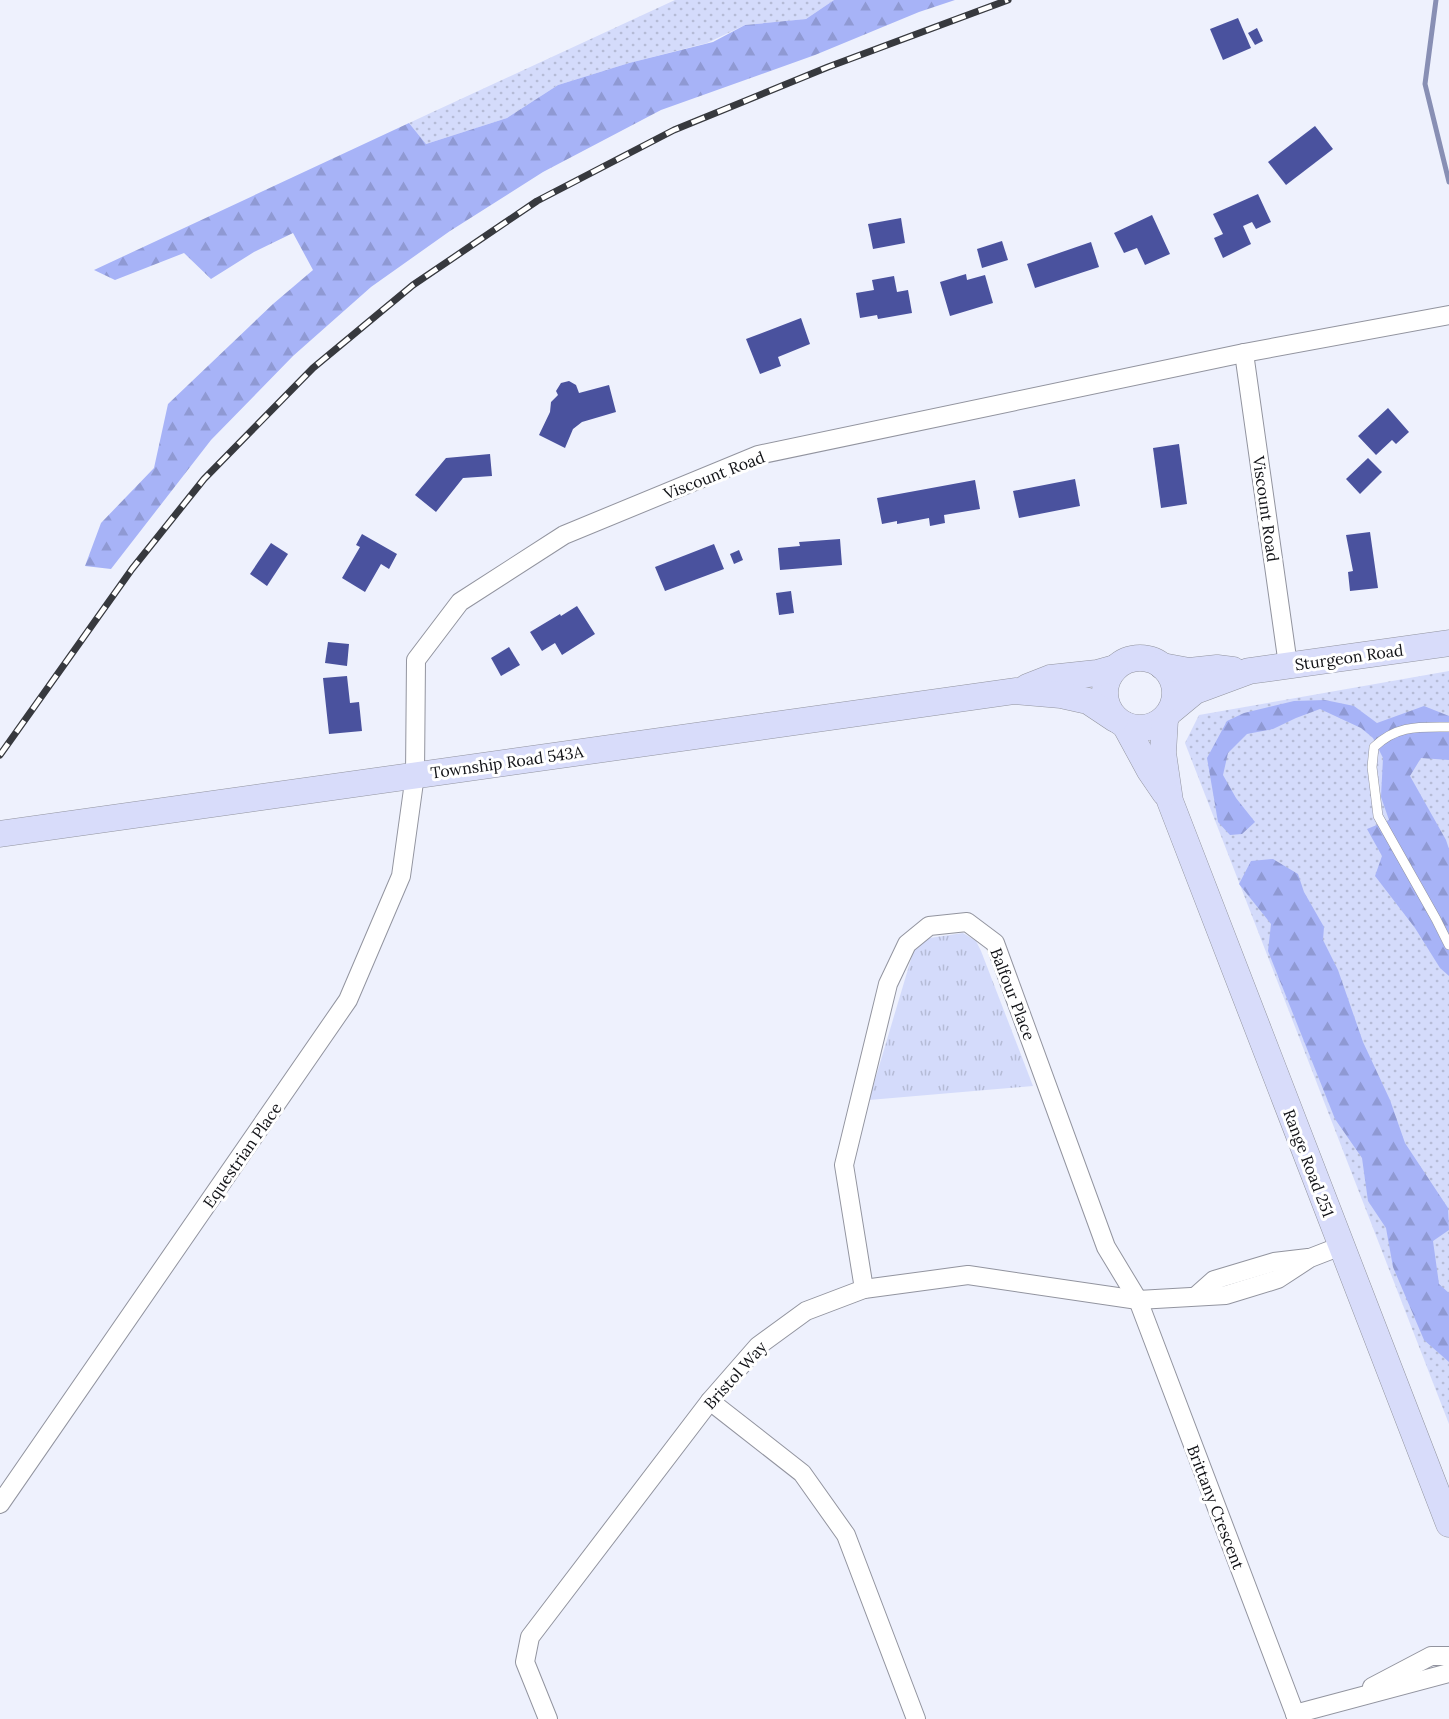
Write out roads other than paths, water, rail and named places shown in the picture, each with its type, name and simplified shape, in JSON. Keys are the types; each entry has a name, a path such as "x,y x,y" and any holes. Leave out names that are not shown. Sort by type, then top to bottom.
{"main road":[{"name":"Sturgeon Road","path":"1168,714 1195,691 1249,671 1449,643"},
{"path":"1133,658 1153,660 1162,666 1171,675 1175,686 1175,698 1168,714 1156,725 1146,728 1135,729 1120,722 1108,710 1105,699 1105,688 1114,668 1133,658"},
{"name":"Sturgeon Road","path":"1162,666 1189,671 1217,668 1249,671"},
{"name":"Township Road 543A","path":"0,834 1015,691 1050,678 1097,673 1114,668"},
{"name":"Township Road 543A","path":"1015,691 1061,695 1088,701 1120,722"},
{"name":"Range Road 251","path":"1168,714 1163,753 1170,801"},
{"name":"Range Road 251","path":"1120,722 1170,801 1449,1524"}],"street":[{"name":"Viscount Road","path":"414,775 416,660 460,602 564,535 758,455 1244,353 1449,315"},
{"name":"Viscount Road","path":"1244,353 1288,665"},
{"name":"Equestrian Place","path":"0,1504 348,1000 402,876 414,775"},
{"name":"Balfour Place","path":"864,1289 844,1165 888,984 907,944 929,926 967,922 995,943 1106,1247 1138,1300"},
{"name":"Bristol Way","path":"548,1719 525,1662 530,1637 710,1401 758,1346 806,1311 864,1289 968,1275 1138,1300 1196,1296 1214,1280 1274,1262 1310,1258 1341,1246"},
{"name":"Brittany Crescent","path":"1138,1300 1296,1717 1449,1673"},
{"path":"710,1401 802,1473 846,1535 916,1719"},
{"name":"Brittany Crescent","path":"1344,1702 1431,1656 1449,1656"}],"lane":[{"path":"1449,727 1401,729 1385,736 1374,747 1372,767 1378,816 1449,945"}],"waterway":[{"path":"1436,0 1425,84 1449,182"}],"railway":[{"path":"0,755 132,569 204,479 313,368 413,285 537,201 674,130 828,67 1008,0"}]}
